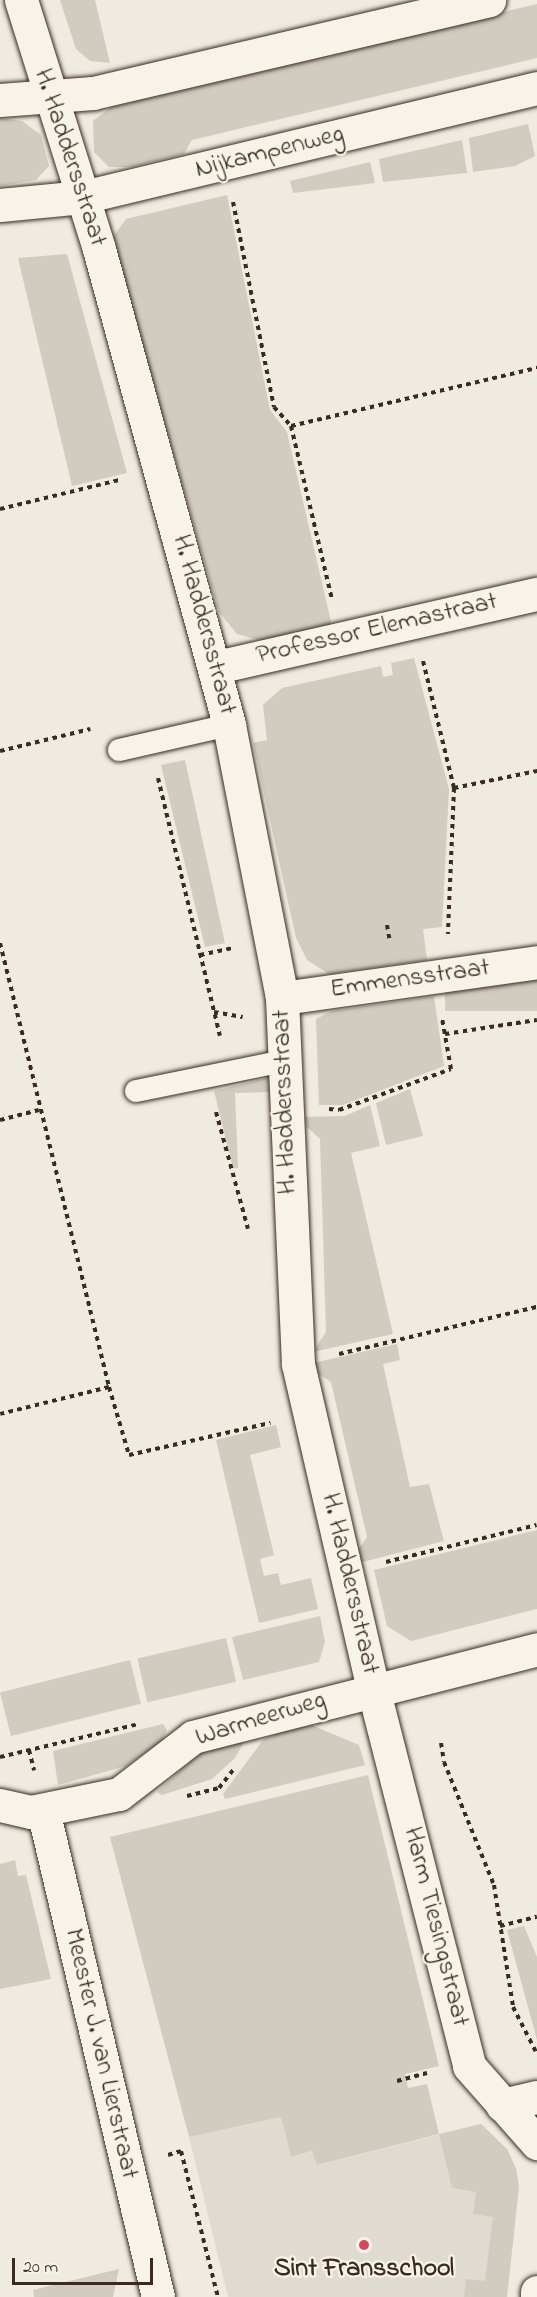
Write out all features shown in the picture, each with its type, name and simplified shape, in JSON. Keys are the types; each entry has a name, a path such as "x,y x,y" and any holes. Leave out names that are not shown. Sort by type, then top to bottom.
{"street":[{"name":"H. Haddersstraat","path":"21,0 49,98 83,196 217,667 282,998 298,1364 374,1688"},
{"path":"0,100 49,98 103,91 489,0"},
{"name":"Nijkampenweg","path":"0,206 83,196 537,88"},
{"name":"Professor Elemastraat","path":"217,667 537,594"},
{"name":"Emmensstraat","path":"282,998 537,963"},
{"name":"Warmeerweg","path":"0,1805 43,1810 118,1794 193,1737 374,1688 537,1649"},
{"name":"Harm Tiesingstraat","path":"374,1688 469,2066 537,2143"},
{"name":"Meester J. van Lierstraat","path":"43,1810 158,2297"},
{"path":"502,2105 537,2097"},
{"path":"537,2292 537,2297"}],"lane":[{"path":"119,750 229,725"},
{"path":"136,1091 284,1061"}],"path":[{"path":"225,163 274,407 291,426 342,638"},
{"path":"291,426 537,368"},
{"path":"0,509 161,469"},
{"path":"286,1108 339,1110 451,1069 445,1034 444,975 454,788 413,622"},
{"path":"0,751 102,726"},
{"name":"H. Haddersstraat","path":"149,743 256,1261 293,1268"},
{"path":"454,788 537,771"},
{"path":"0,943 39,1110 129,1455 310,1414"},
{"path":"445,1034 537,1020"},
{"path":"0,1119 39,1110"},
{"path":"298,1364 537,1307"},
{"path":"0,1414 110,1387"},
{"path":"346,1571 537,1525"},
{"path":"0,1757 143,1723"},
{"path":"441,1743 444,1762 494,1885 513,2007 537,2054"},
{"path":"500,1926 537,1917"},
{"path":"126,2164 181,2151 218,2297"}],"shaded area":[{"path":"60,0 95,0 110,63 90,61 76,49"},
{"path":"537,4 537,58 192,140 184,154 131,167 109,167 94,152 93,121 115,104"},
{"path":"0,118 22,121 41,135 49,166 36,180 0,186"},
{"path":"528,124 535,156 515,166 473,172 469,138"},
{"path":"462,140 467,173 383,182 379,159"},
{"path":"370,162 375,183 293,193 290,181"},
{"path":"227,195 270,410 287,432 332,626 262,641 237,634 219,612 112,238 126,219"},
{"path":"67,254 127,473 72,486 18,258"},
{"path":"414,658 449,789 442,927 423,929 427,960 329,974 307,960 296,938 253,743 267,740 263,705 282,688 381,666 383,677 393,675 391,663"},
{"path":"185,760 225,943 205,947 161,765"},
{"path":"445,980 537,980 537,1011 445,1011"},
{"path":"434,996 444,1066 343,1105 319,1105 316,1019 332,1011"},
{"path":"268,1078 270,1092 235,1093 238,1168 233,1168 214,1091"},
{"path":"410,1089 423,1136 386,1145 376,1103"},
{"path":"370,1105 380,1146 351,1153 393,1334 313,1352 326,1332 320,1139 306,1126 305,1117 345,1116"},
{"path":"397,1344 400,1360 383,1364 410,1487 429,1484 444,1541 359,1563 356,1553 367,1537 331,1382 315,1372 313,1363"},
{"path":"276,1425 281,1447 250,1455 274,1555 260,1559 264,1576 278,1573 281,1585 311,1578 318,1609 259,1623 216,1440"},
{"path":"537,1530 537,1609 411,1641 387,1626 374,1570"},
{"path":"320,1616 325,1642 319,1662 243,1680 232,1637"},
{"path":"226,1638 236,1682 147,1702 137,1658"},
{"path":"130,1660 141,1704 11,1736 0,1692"},
{"path":"304,1722 359,1745 365,1765 225,1799 223,1794 263,1740"},
{"path":"163,1724 167,1730 162,1741 126,1766 58,1785 53,1751"},
{"path":"249,1733 235,1758 212,1779 162,1795 157,1792 208,1745"},
{"path":"368,1775 439,2066 405,2074 408,2088 427,2084 439,2134 317,2165 312,2151 291,2157 281,2117 189,2137 110,1837"},
{"path":"15,1860 18,1876 26,1875 51,1979 0,1989 0,1864"},
{"path":"524,1926 537,1957 537,2040 507,1930"},
{"name":"Sint Fransschool","path":"281,2117 291,2157 313,2151 318,2165 481,2124 507,2150 519,2186 507,2297 228,2297 189,2137"},
{"path":"481,2124 507,2149 516,2168 519,2186 507,2297 464,2297 466,2279 485,2281 493,2217 473,2214 476,2192 452,2188 439,2134"},
{"path":"119,2269 113,2297 34,2297 33,2290"}],"place":[{"name":"Sint Fransschool","path":"364,2245"}]}
